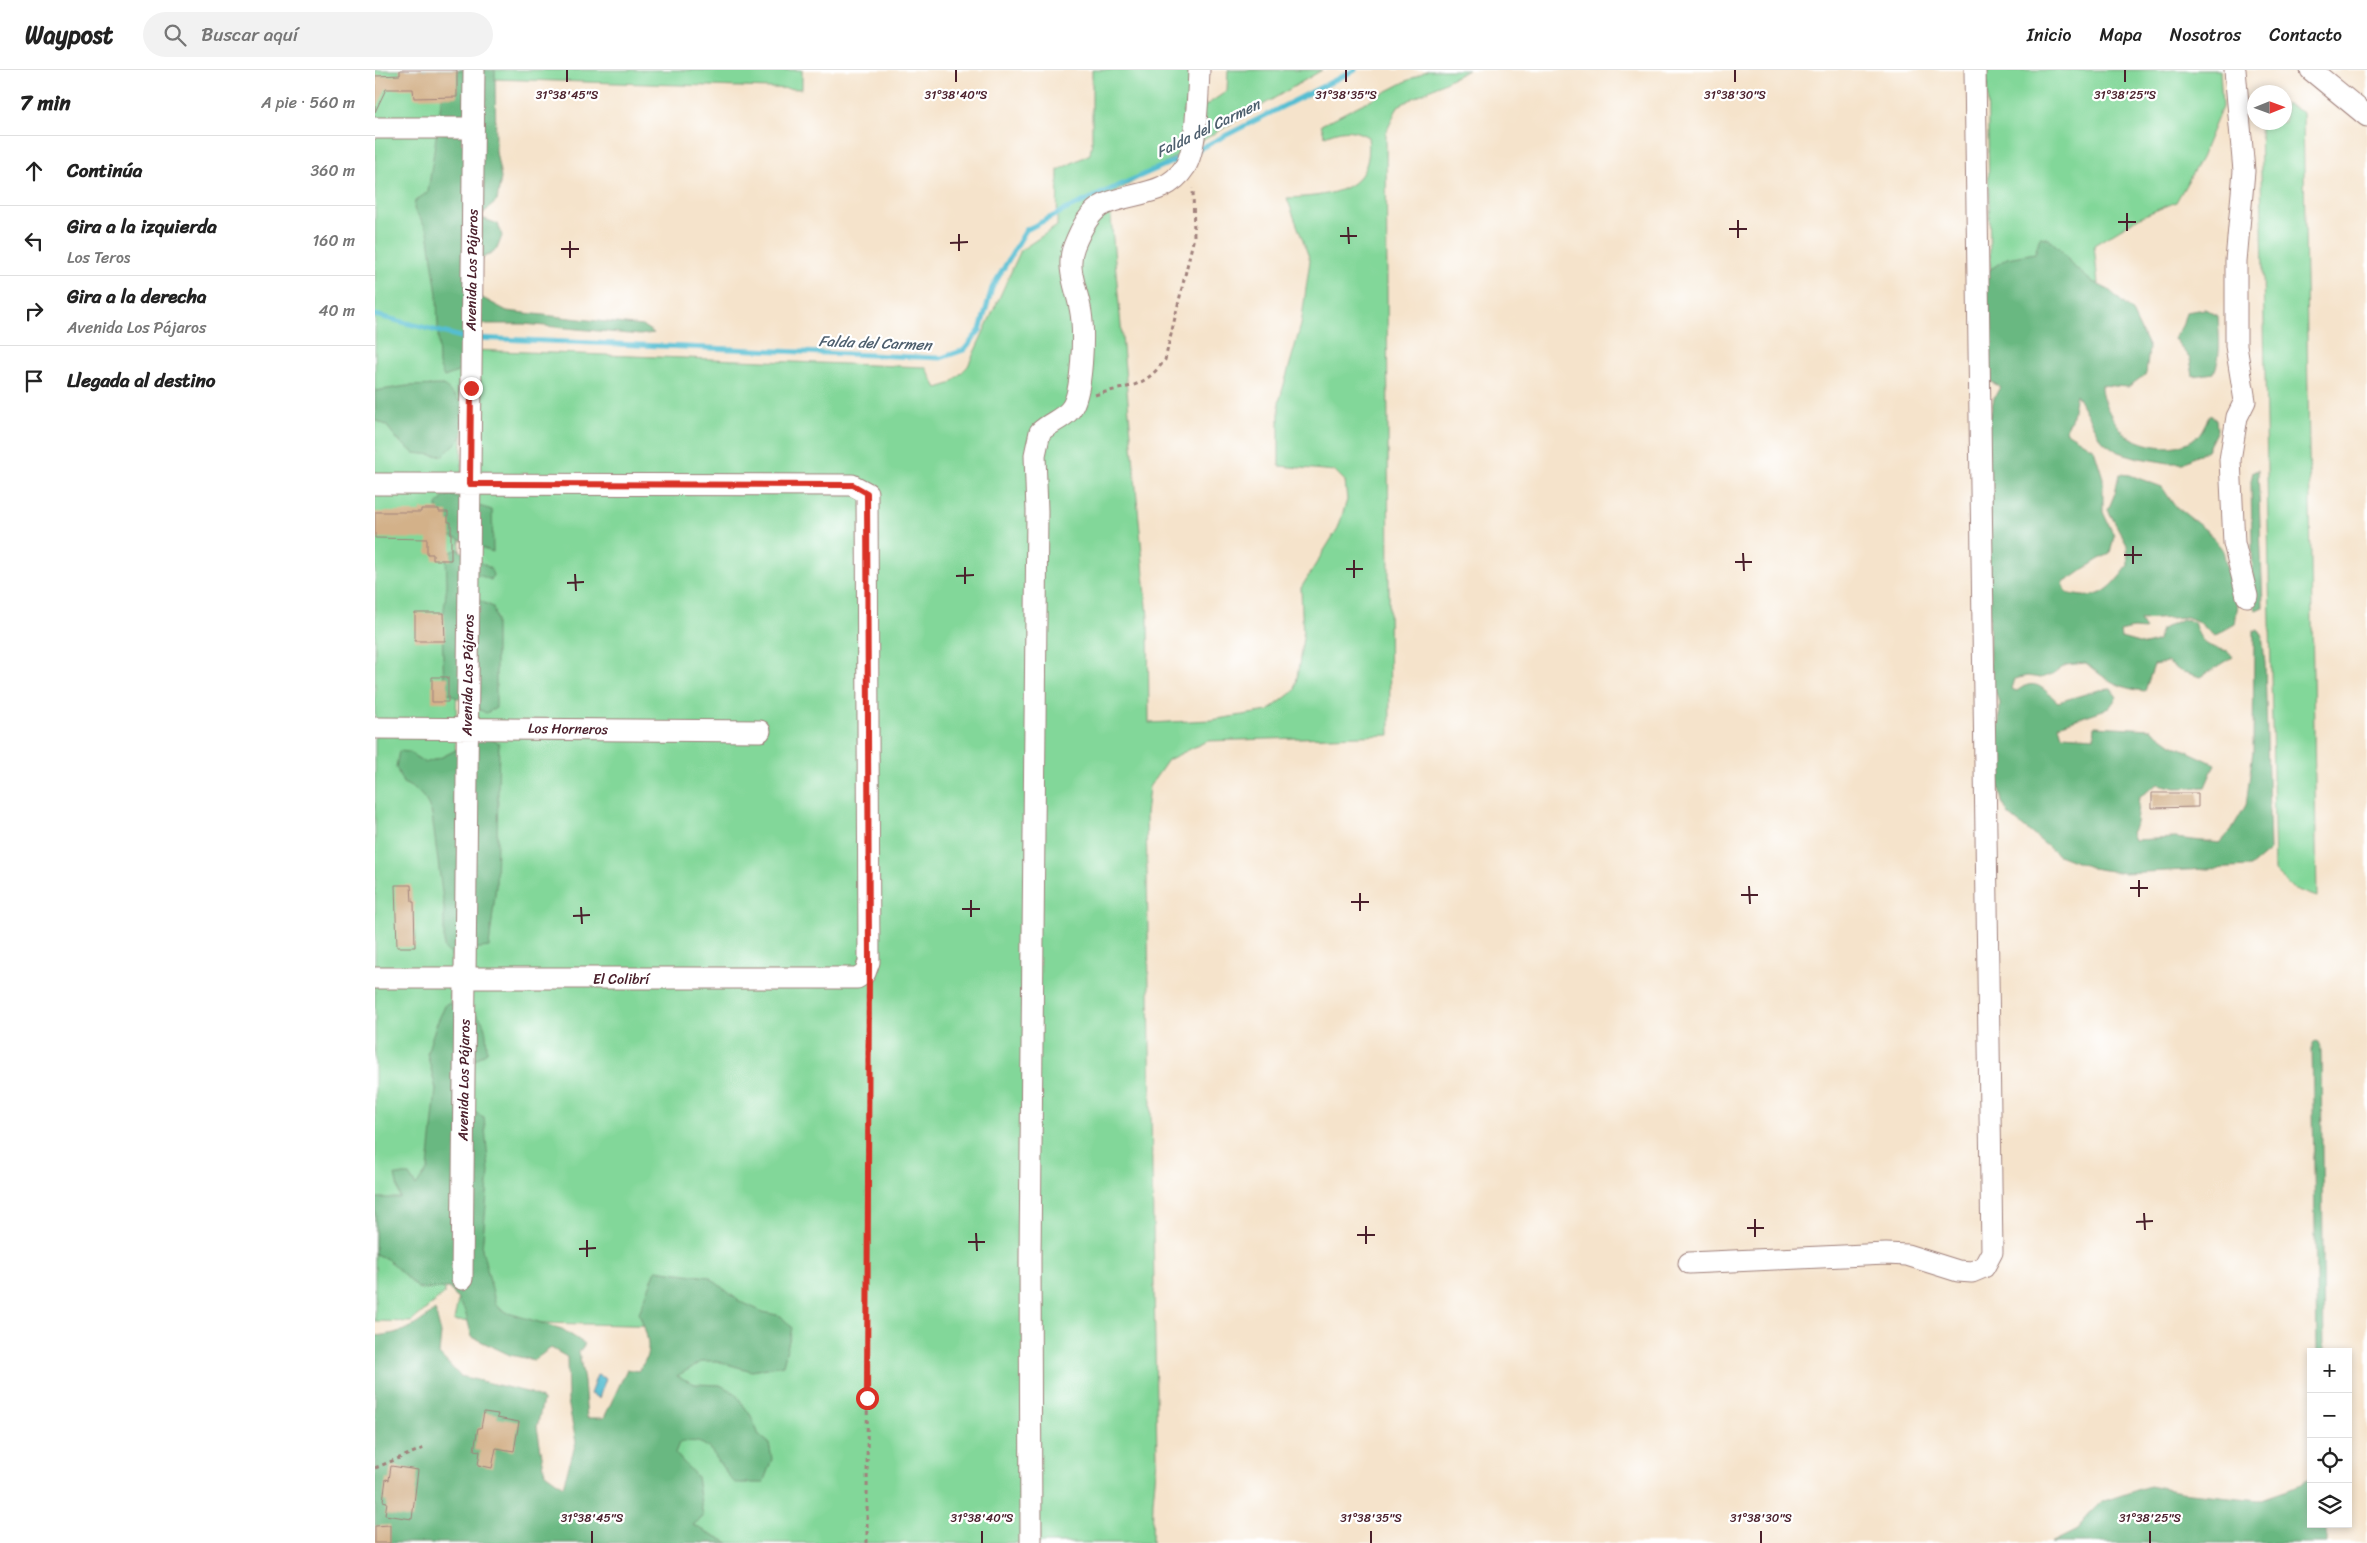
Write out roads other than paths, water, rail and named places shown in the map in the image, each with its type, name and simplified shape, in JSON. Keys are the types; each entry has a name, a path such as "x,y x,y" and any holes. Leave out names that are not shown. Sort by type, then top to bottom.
{"street":[{"name":"Avenida Los Pájaros","path":"462,1279 473,70"},
{"path":"1031,1543 1030,1258 1037,511 1035,455 1040,432 1071,409 1078,390 1083,344 1081,312 1071,273 1073,249 1084,224 1104,205 1167,186 1186,166 1196,128 1199,70"},
{"path":"1689,1263 1886,1254 1907,1255 1958,1271 1972,1272 1984,1267 1992,1252 1975,70"},
{"path":"2235,70 2244,171 2236,261 2236,346 2245,401 2237,417 2230,460 2234,543 2247,596"},
{"path":"2311,70 2367,116"},
{"path":"375,128 473,128"},
{"path":"375,484 470,484"},
{"name":"El Colibrí","path":"375,978 857,978 867,967 867,493 853,485 470,484"},
{"name":"Los Horneros","path":"375,728 760,731"}],"water":[{"path":"597,1375 606,1378 599,1398 590,1394"}],"waterway":[{"name":"Falda del Carmen","path":"1197,150 1355,70"},
{"name":"Falda del Carmen","path":"476,338 941,358 964,350 980,330 992,288 1026,230 1069,208 1183,157"},
{"name":"Falda del Carmen","path":"375,315 465,338"}]}
